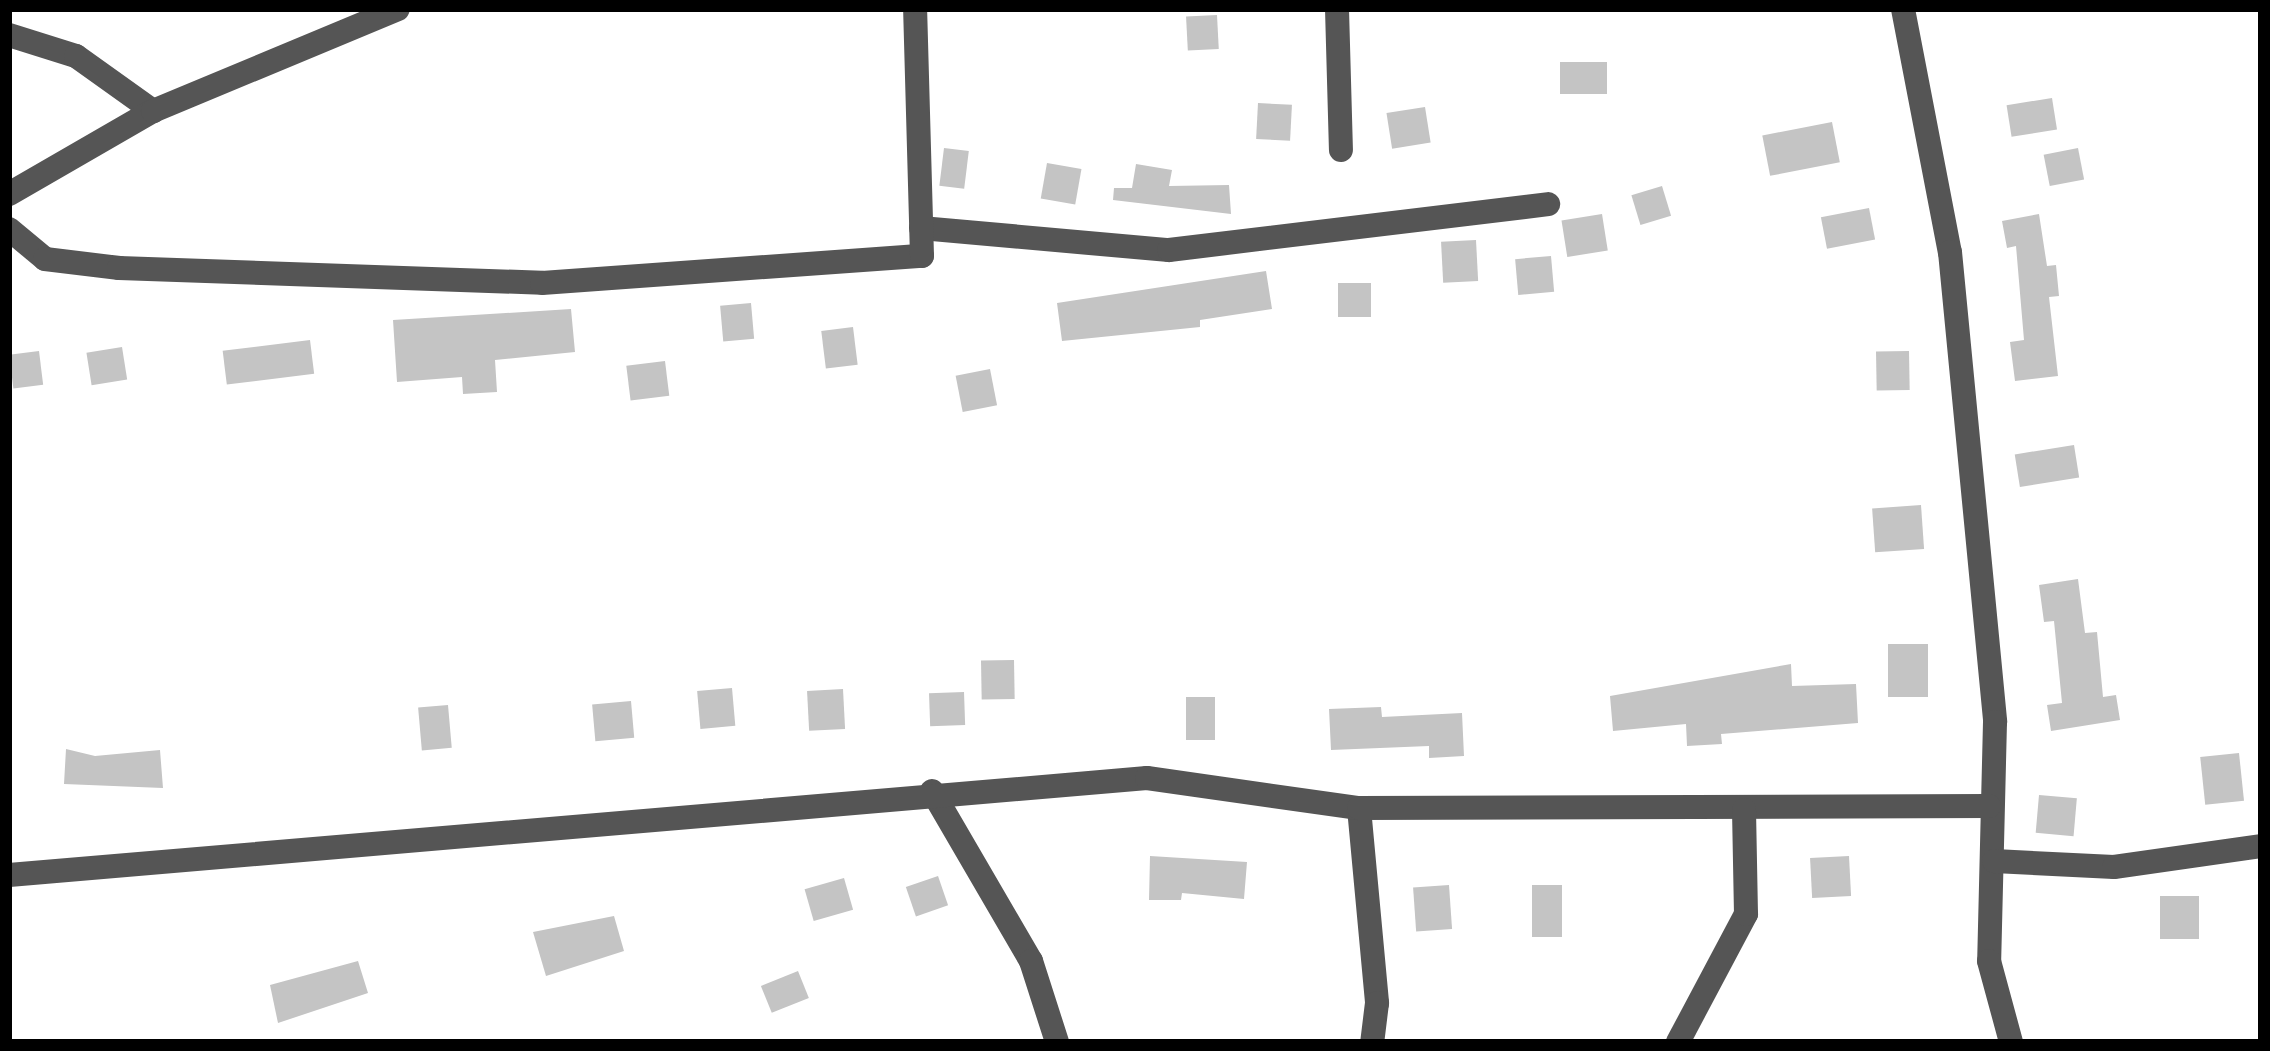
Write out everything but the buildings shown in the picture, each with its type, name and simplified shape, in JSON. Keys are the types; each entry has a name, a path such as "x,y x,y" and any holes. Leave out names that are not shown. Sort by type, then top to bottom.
{"street":[{"path":"9,194 152,111 398,9"},
{"path":"9,229 45,260 119,268 542,283 922,256 915,9"},
{"path":"1337,9 1341,149"},
{"path":"1903,9 1950,252 1995,722 1989,806 1994,860 1989,962 2012,1042"},
{"path":"9,34 76,56 152,111"},
{"path":"921,227 1169,250 1548,204"},
{"path":"9,875 932,791 1148,778 1359,808 1989,806"},
{"path":"932,791 1031,961 1058,1042"},
{"path":"1359,808 1377,1003 1372,1042"},
{"path":"1678,1042 1746,914 1744,810"},
{"path":"1994,860 2114,867 2261,846"}]}
